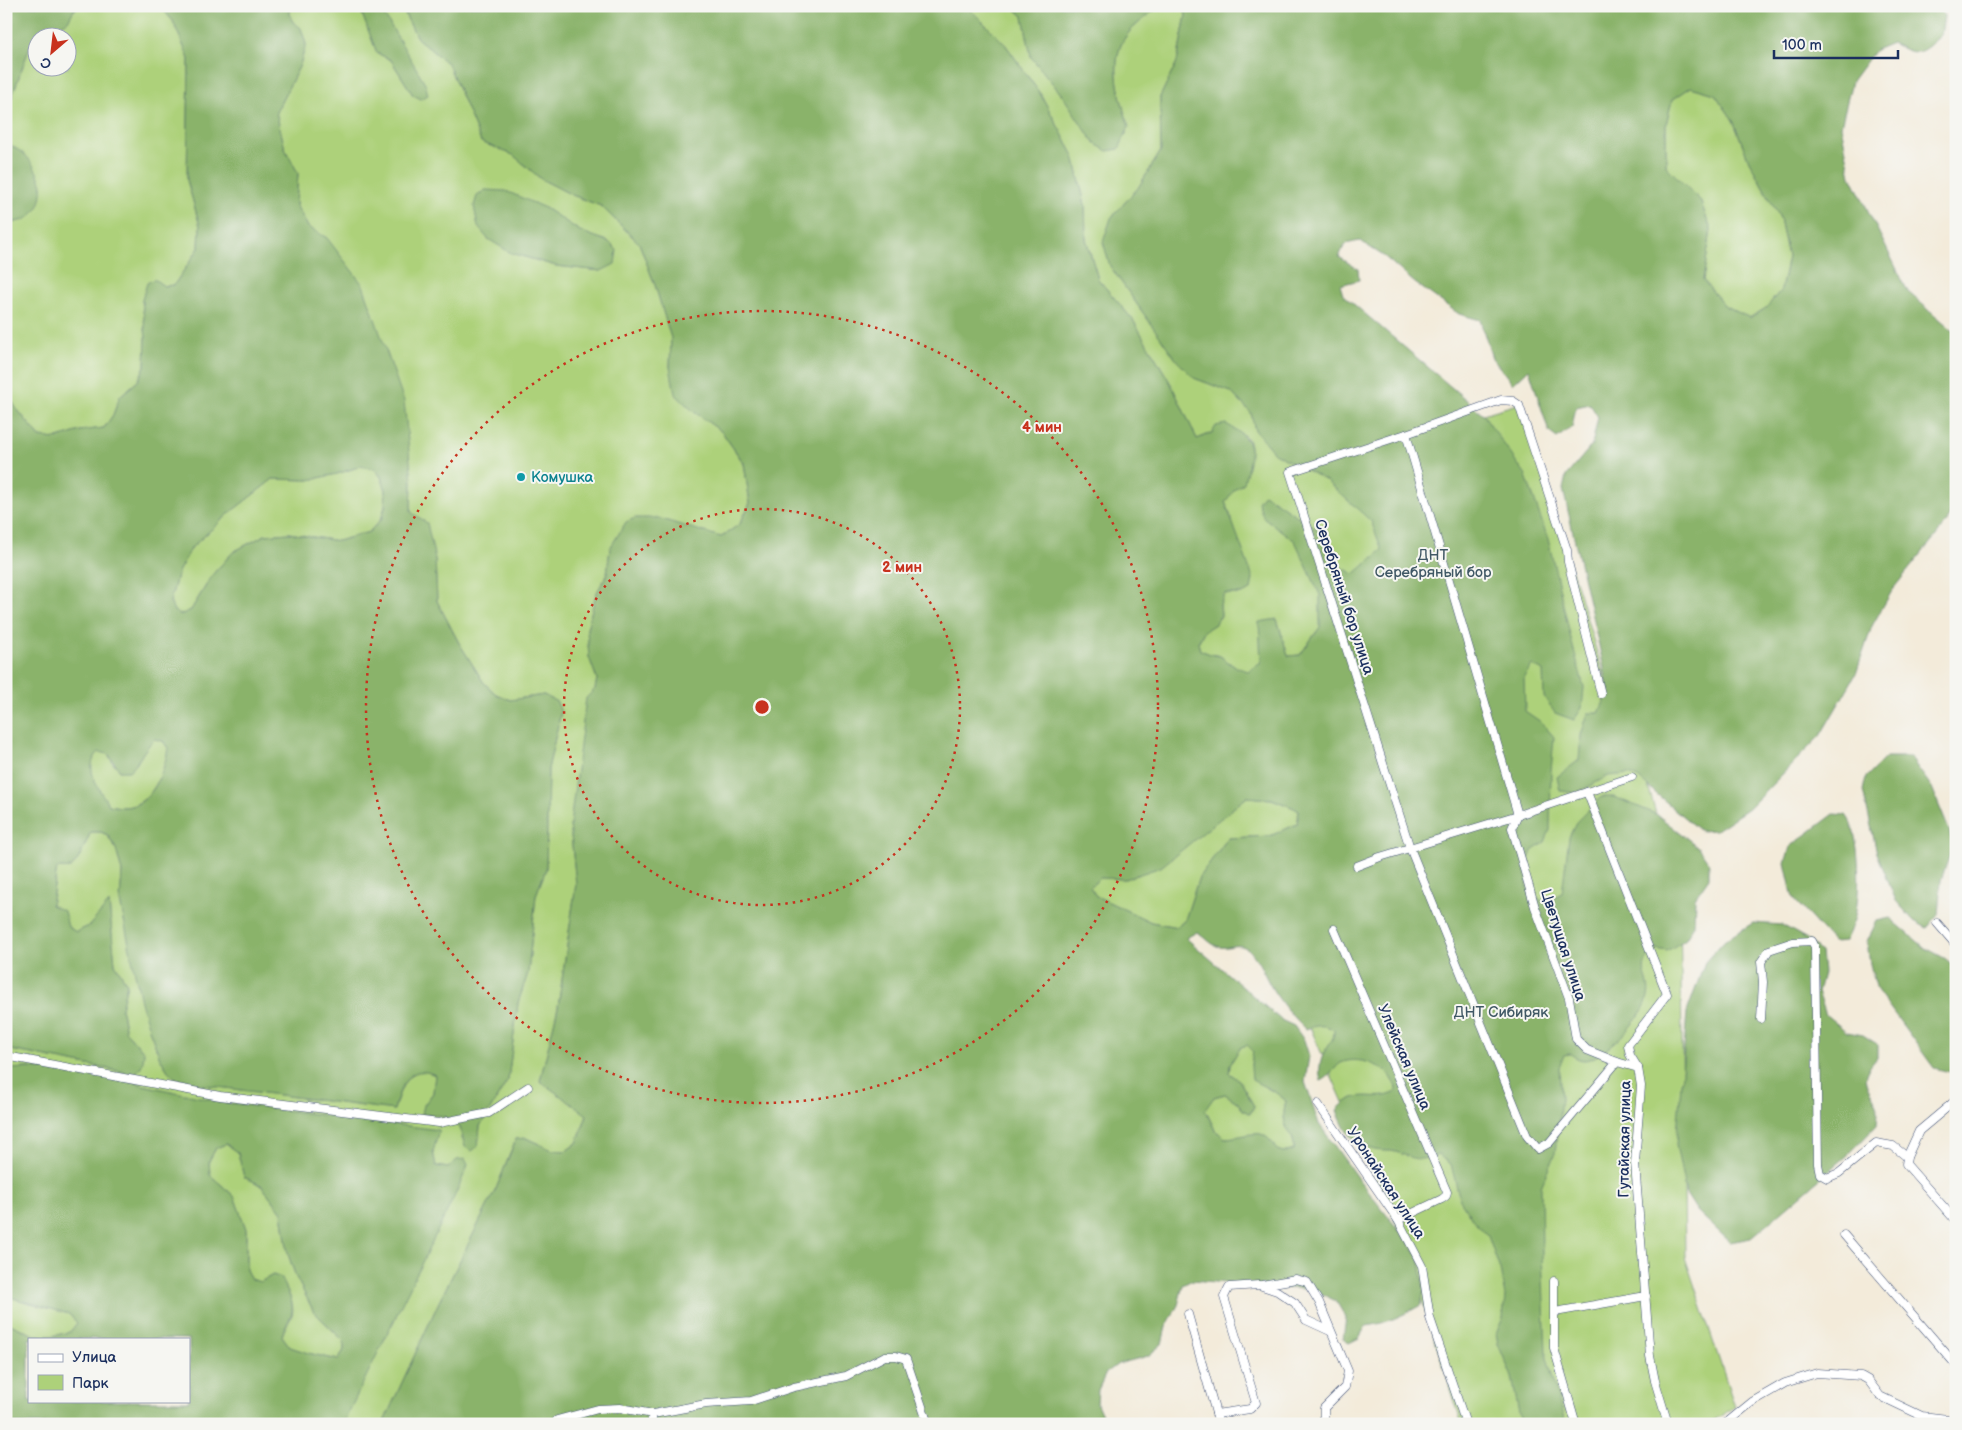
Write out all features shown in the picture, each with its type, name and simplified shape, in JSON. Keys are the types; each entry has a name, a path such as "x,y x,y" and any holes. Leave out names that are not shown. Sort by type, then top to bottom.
{"street":[{"name":"Серебряный бор улица","path":"1410,848 1290,472 1501,400 1512,401 1519,405 1567,550 1568,562 1601,694"},
{"path":"1406,434 1518,815"},
{"path":"1357,866 1380,856 1518,815 1632,777"},
{"name":"Гутайская улица","path":"1587,792 1667,994 1628,1045 1630,1055 1638,1068 1641,1086 1635,1163 1650,1356 1655,1381 1668,1424"},
{"name":"Цветущая улица","path":"1518,815 1512,828 1536,907 1569,998 1576,1039 1587,1050 1638,1068"},
{"path":"1410,848 1527,1136 1538,1149 1549,1143 1617,1062"},
{"path":"1936,923 1956,945"},
{"name":"Улейская улица","path":"1334,929 1446,1192 1446,1196 1398,1220"},
{"path":"1761,1019 1763,982 1761,962 1769,950 1793,942 1812,941 1816,947 1818,1164 1820,1174 1827,1178 1839,1173 1876,1143 1893,1146 1907,1157"},
{"path":"6,1056 220,1096 439,1124 489,1113 528,1086"},
{"path":"1956,1100 1919,1131 1907,1157 1906,1164 1956,1221"},
{"name":"Уронайская улица","path":"1318,1104 1398,1220 1422,1266 1430,1318 1466,1424"},
{"path":"1844,1235 1956,1365"},
{"path":"1216,1414 1250,1409 1256,1403 1224,1297 1229,1287 1259,1286 1296,1278 1306,1282 1318,1302 1348,1371 1345,1387 1324,1408 1324,1424"},
{"path":"1554,1281 1554,1348 1576,1424"},
{"path":"1259,1286 1276,1291 1296,1303 1306,1320 1330,1332"},
{"path":"1555,1312 1646,1296"},
{"path":"1188,1314 1219,1424"},
{"path":"558,1424 557,1420 598,1409 620,1408 653,1414 706,1404 751,1401 794,1387 846,1376 886,1356 906,1359 928,1424"},
{"path":"1725,1424 1752,1402 1785,1383 1817,1373 1861,1376 1868,1380 1880,1396 1922,1416 1956,1420"},
{"path":"650,1424 653,1414"}],"green space":[{"path":"6,6 76,6 68,21 56,28 28,28 28,52 6,113"},
{"path":"76,6 160,6 173,21 189,59 187,180 200,226 199,248 174,285 164,286 142,300 146,338 145,366 138,381 120,396 113,415 104,428 80,431 55,439 40,437 16,408 6,391 6,221 15,223 39,205 42,186 28,158 6,142 6,113 28,52 28,78 78,78 78,28 51,28 76,9"},
{"path":"160,6 288,6 292,21 301,28 306,44 300,65 276,112 285,149 298,173 296,205 308,227 327,238 363,285 404,401 412,481 411,512 427,523 435,559 437,601 459,643 484,683 496,694 510,700 544,695 557,702 561,712 548,769 546,869 536,895 528,973 518,1003 508,1080 480,1126 478,1146 472,1151 465,1147 460,1127 443,1116 422,1114 424,1105 433,1093 435,1075 426,1072 418,1072 407,1080 402,1086 394,1110 188,1083 175,1078 160,1058 150,1032 141,1002 120,901 122,872 116,849 108,835 101,832 91,832 79,858 73,866 57,868 51,905 64,911 68,927 76,932 89,926 109,903 115,964 127,984 121,1008 126,1032 144,1052 142,1064 134,1074 6,1049 6,391 16,408 40,437 55,439 80,431 104,428 113,415 120,396 138,381 145,366 146,338 142,300 147,283 154,279 164,286 174,285 199,248 200,226 187,180 189,59 173,21","holes":["361,466 375,469 381,477 386,490 382,519 369,532 338,541 289,533 265,535 233,552 213,574 191,610 180,615 174,611 170,602 178,572 192,547 232,511 273,479 309,480","155,739 163,741 168,748 164,766 155,786 142,801 134,805 124,807 109,805 94,779 92,772 94,758 99,752 108,754 120,771 129,771"]},
{"path":"288,6 359,6 377,53 391,60 413,95 395,34 379,6 401,6 417,38 448,64 481,142 514,155 541,179 572,195 601,206 639,243 655,285 671,338 670,367 693,411 722,432 744,464 750,503 740,524 721,537 697,531 610,548 607,574 596,594 587,629 589,657 597,679 570,825 576,884 558,1007 540,1081 587,1114 577,1143 566,1151 552,1150 526,1138 516,1139 496,1189 439,1302 383,1424 343,1424 394,1321 457,1160 448,1168 436,1166 433,1152 143,1085 126,1078 30,1068 6,1069 6,1049 134,1074 144,1052 126,1032 121,1007 127,984 115,964 109,904 89,926 76,932 68,927 51,905 57,868 73,866 79,858 91,832 101,832 107,835 116,849 122,872 120,901 150,1032 160,1058 175,1078 188,1083 394,1110 399,1094 407,1079 412,1074 426,1072 435,1075 433,1093 424,1105 460,1127 462,1139 478,1146 480,1126 508,1080 518,1003 528,973 536,895 546,869 548,769 561,712 544,695 510,700 496,694 484,683 459,643 437,601 435,559 411,512 412,481 327,238 308,227 296,205 298,173 285,149 276,112 300,65 306,44 301,29 292,21","holes":["545,208 581,232 609,242 601,271 556,266 511,253"]},
{"path":"359,6 379,6 425,83 428,95 421,99 413,95 391,60 377,53"},
{"path":"401,6 967,6 1005,44 1041,95 1074,156 1085,205 1086,239 1098,279 1133,320 1171,384 1197,439 1212,433 1216,426 1226,424 1237,430 1248,442 1250,455 1244,483 1236,488 1225,502 1253,578 1251,590 1242,594 1224,594 1220,605 1221,615 1215,624 1204,631 1198,643 1200,650 1220,656 1235,667 1248,671 1261,662 1259,622 1277,619 1288,656 1300,655 1320,627 1320,595 1295,541 1263,517 1258,502 1264,494 1320,531 1336,564 1354,574 1382,550 1371,521 1325,480 1274,453 1255,430 1251,413 1231,392 1194,378 1177,361 1110,266 1103,242 1111,218 1138,188 1161,151 1160,97 1177,62 1186,15 1183,6 1938,6 1944,16 1941,35 1928,47 1914,52 1892,43 1875,50 1852,81 1841,126 1851,176 1908,292 1956,333 1956,498 1947,522 1893,589 1872,626 1856,674 1820,736 1749,808 1716,830 1700,831 1638,778 1629,774 1608,776 1577,793 1560,791 1557,777 1579,760 1581,735 1588,713 1599,713 1609,690 1563,489 1566,476 1592,445 1598,417 1590,404 1576,407 1572,427 1557,438 1549,432 1529,369 1513,384 1492,358 1480,320 1459,314 1415,283 1385,257 1360,241 1345,244 1339,257 1358,269 1359,280 1340,285 1343,295 1483,414 1526,476 1548,539 1584,687 1582,708 1574,720 1555,713 1544,697 1543,671 1532,665 1524,677 1525,711 1541,722 1554,737 1551,771 1550,830 1545,842 1532,851 1525,871 1529,893 1544,902 1562,893 1569,837 1577,821 1601,797 1614,797 1656,814 1698,847 1709,863 1709,878 1695,898 1694,925 1686,939 1667,951 1656,949 1645,963 1644,969 1649,993 1647,1001 1637,1018 1611,1046 1601,1053 1584,1060 1570,1054 1564,1055 1559,1068 1561,1099 1555,1153 1541,1187 1542,1253 1546,1353 1567,1424 1521,1424 1512,1377 1498,1344 1496,1333 1503,1318 1505,1296 1500,1270 1488,1236 1472,1219 1460,1200 1451,1164 1438,1155 1416,1159 1394,1151 1379,1151 1368,1148 1355,1141 1343,1125 1337,1110 1353,1098 1381,1096 1396,1092 1395,1084 1390,1077 1384,1070 1358,1060 1341,1063 1321,1081 1321,1061 1327,1046 1333,1038 1334,1030 1323,1026 1305,1029 1280,1000 1249,950 1241,946 1216,946 1197,932 1186,938 1281,1020 1294,1026 1304,1040 1309,1056 1305,1082 1319,1124 1356,1176 1419,1256 1424,1289 1421,1305 1401,1316 1366,1326 1359,1338 1349,1343 1343,1339 1346,1318 1336,1301 1311,1289 1192,1280 1183,1285 1178,1305 1166,1327 1162,1344 1148,1356 1118,1364 1106,1373 1098,1390 1097,1404 1106,1424 780,1424 779,1419 764,1411 737,1417 732,1424 383,1424 439,1302 496,1189 516,1139 526,1138 552,1150 566,1151 577,1143 587,1115 540,1081 558,1007 576,884 570,825 586,698 595,689 597,679 589,657 587,629 596,594 607,574 610,548 626,522 635,518 658,518 721,537 740,524 750,503 744,463 722,432 693,411 675,394 670,367 671,338 655,285 639,243 601,206 572,195 541,179 513,155 481,142 448,64 417,38","holes":["1691,87 1715,94 1733,120 1749,161 1780,218 1788,257 1781,290 1766,308 1750,318 1725,306 1703,280 1711,230 1700,200 1666,166 1666,124 1672,100","1247,797 1272,799 1299,810 1297,824 1270,836 1228,838 1199,877 1185,920 1177,927 1151,922 1096,896 1090,887 1100,878 1125,879 1161,867","1247,1045 1253,1051 1251,1065 1252,1080 1286,1101 1284,1120 1293,1140 1294,1150 1282,1152 1261,1134 1225,1138 1215,1130 1205,1110 1214,1097 1225,1094 1250,1114 1254,1106 1239,1080 1229,1073 1230,1064 1241,1047"]},
{"path":"967,6 1012,6 1023,16 1032,57 1062,95 1129,127 1117,76 1119,51 1124,39 1156,6 1183,6 1186,15 1177,62 1160,97 1161,151 1138,188 1111,218 1110,266 1141,310 1194,378 1231,392 1251,413 1255,430 1299,467 1521,403 1635,777 1645,775 1680,899 1685,1257 1735,1407 1708,1424 1462,1424 1426,1313 1409,1252 1255,902 1388,859 1317,631 1300,655 1288,656 1277,619 1261,662 1248,672 1235,667 1220,656 1200,650 1198,643 1204,631 1215,624 1221,616 1220,605 1224,594 1242,594 1232,519 1225,502 1239,481 1247,463 1250,446 1248,440 1235,430 1212,433 1197,439 1171,384 1133,320 1098,279 1086,239 1085,205 1074,156 1041,95 1005,44"},
{"path":"1012,6 1156,6 1156,9 1132,29 1124,39 1119,51 1117,76 1129,127 1119,149 1107,151 1094,143 1062,95 1031,57 1023,16"},
{"path":"1691,87 1715,94 1733,120 1749,161 1780,218 1788,257 1781,290 1766,308 1749,318 1725,306 1703,280 1711,230 1700,200 1666,166 1666,124 1672,100"},
{"path":"6,142 28,158 41,180 42,195 40,202 33,214 21,221 6,221"},
{"path":"485,190 506,191 545,208 580,231 609,242 617,250 615,264 601,271 556,266 511,253 488,239 478,227 474,206 477,196"},
{"path":"361,466 375,469 381,477 386,490 385,506 381,519 369,532 338,541 289,533 265,535 233,552 213,574 191,610 180,615 174,611 170,602 178,572 192,547 232,511 273,479 309,480"},
{"path":"155,739 163,741 168,748 160,776 149,794 134,805 118,807 109,805 94,778 92,764 94,758 99,751 108,754 114,765 136,765 146,747"},
{"path":"1886,757 1910,757 1931,786 1949,830 1953,846 1941,880 1938,915 1927,928 1914,921 1896,901 1877,853 1863,791 1866,777"},
{"path":"1247,797 1272,799 1299,810 1297,824 1270,836 1228,838 1199,877 1185,920 1177,927 1151,922 1096,896 1090,887 1100,878 1125,879 1204,830"},
{"path":"1834,814 1846,815 1851,824 1857,851 1859,884 1856,913 1850,930 1845,941 1833,942 1793,898 1785,863 1790,847"},
{"path":"1890,918 1924,947 1946,959 1956,968 1956,1070 1950,1072 1934,1068 1877,990 1870,965 1867,941 1877,921"},
{"path":"1753,923 1782,925 1807,939 1821,952 1823,973 1818,992 1826,1015 1847,1032 1863,1035 1877,1044 1877,1058 1865,1077 1877,1105 1878,1115 1877,1125 1848,1155 1751,1238 1730,1242 1697,1211 1686,1194 1676,1145 1687,1012 1705,962 1725,940"},
{"path":"1247,1045 1253,1051 1251,1065 1267,1089 1275,1091 1286,1101 1284,1120 1293,1140 1294,1150 1280,1151 1270,1140 1239,1137 1225,1138 1215,1130 1205,1109 1214,1097 1225,1094 1237,1102 1243,1110 1250,1113 1254,1106 1239,1080 1229,1073 1230,1064 1241,1047"},
{"path":"30,1068 126,1078 143,1085 222,1102 439,1130 433,1152 436,1166 448,1168 457,1160 465,1159 468,1165 343,1424 6,1424 6,1322 34,1335 52,1336 70,1332 77,1323 69,1314 6,1296 6,1069","holes":["226,1144 238,1153 244,1177 261,1185 282,1212 288,1254 296,1277 314,1312 344,1341 344,1350 338,1360 290,1347 282,1336 292,1313 292,1303 282,1278 273,1275 260,1282 251,1279 246,1270 246,1229 234,1196 210,1175 209,1161 216,1148"]},
{"path":"226,1144 238,1153 244,1177 261,1185 282,1212 288,1254 296,1277 314,1312 344,1341 344,1350 338,1360 290,1347 282,1336 293,1313 293,1308 282,1278 273,1275 260,1282 251,1279 246,1270 246,1229 234,1196 210,1175 209,1161 216,1148"},
{"path":"6,1296 69,1314 77,1323 70,1332 52,1336 34,1335 6,1322"}],"place":[{"name":"Комушка","path":"521,477"}],"park label":[{"name":"ДНТ Серебряный бор","path":"1433,564"},
{"name":"ДНТ Сибиряк","path":"1501,1012"}]}
